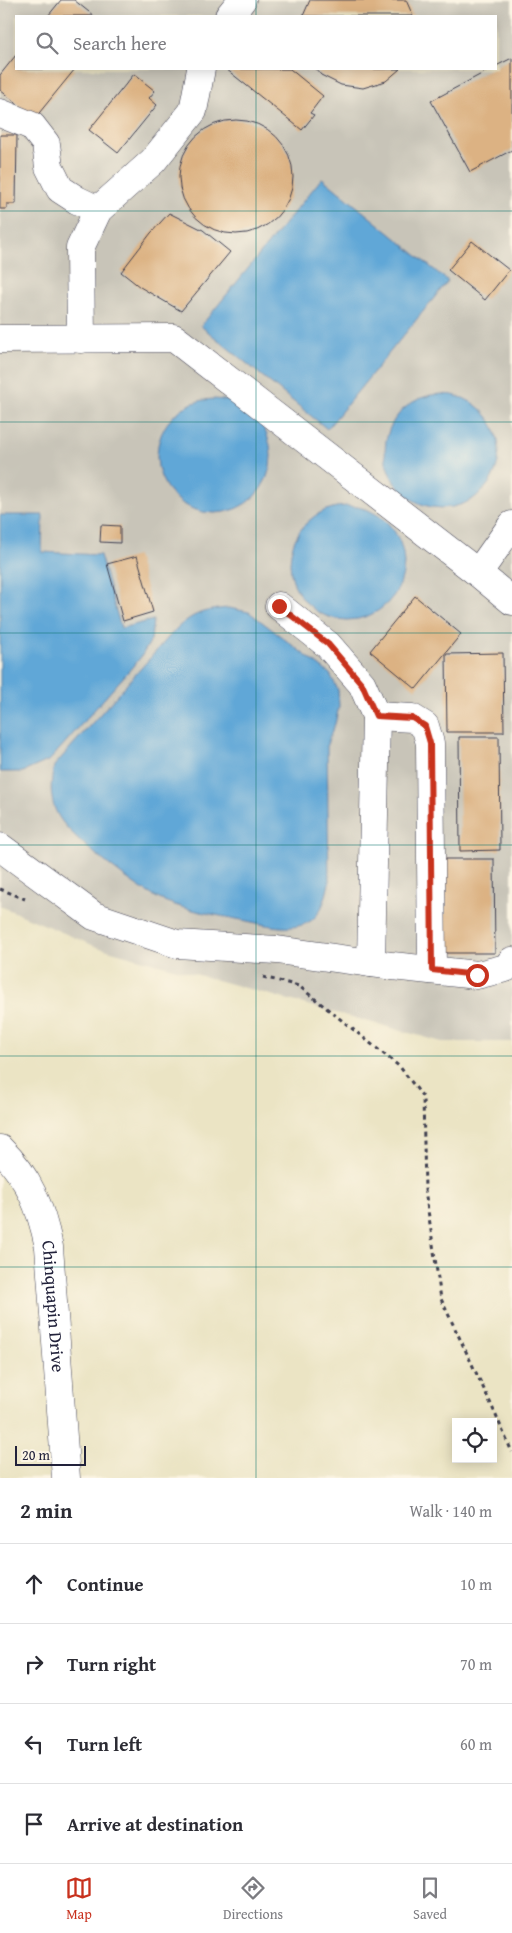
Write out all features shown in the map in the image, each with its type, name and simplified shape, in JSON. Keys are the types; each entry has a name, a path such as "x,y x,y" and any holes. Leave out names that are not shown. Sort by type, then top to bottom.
{"street":[{"path":"230,15 242,0"},
{"path":"81,339 80,248 98,210 152,161 193,111 201,70"},
{"path":"0,114 32,126 46,144 49,167 60,189 98,210"},
{"path":"0,340 174,338 512,601"},
{"path":"478,573 512,525"},
{"path":"279,606 328,644 362,684 376,716 371,963"},
{"path":"376,716 412,718 425,726 430,743 432,970"},
{"path":"0,847 94,916 177,944 277,950 477,975 506,968 512,961"},
{"name":"Chinquapin Drive","path":"0,1149 16,1164 34,1195 44,1224 49,1247 66,1478"}],"path":[{"path":"0,889 28,900"},
{"path":"261,976 300,986 400,1067 423,1097 426,1190 442,1299 512,1452"}],"shaded area":[{"path":"0,0 512,0 512,1042 442,1042 97,947 0,906"}],"water":[{"path":"322,178 448,281 327,429 201,326"},
{"path":"442,394 464,398 482,411 495,429 499,451 495,473 482,491 464,504 442,508 420,504 402,491 389,473 385,451 389,429 402,411 420,398"},
{"path":"214,399 236,403 254,416 267,434 271,456 267,478 254,496 236,509 214,513 192,509 174,496 161,478 157,456 161,434 174,416 192,403"},
{"path":"347,506 369,510 387,523 400,541 404,563 400,585 387,603 369,616 347,620 325,616 307,603 294,585 290,563 294,541 307,523 325,510"},
{"path":"0,515 43,515 42,552 100,555 121,628 153,620 151,640 141,657 50,760 23,772 0,772"},
{"path":"229,608 249,612 330,674 338,690 339,706 335,724 327,744 329,883 324,903 316,916 304,924 296,926 278,927 203,912 173,904 154,896 125,877 79,840 61,820 52,800 51,787 54,766 175,630 199,613"}],"building":[{"path":"61,0 74,0 93,15 49,15"},
{"path":"310,0 406,0 413,15 303,15"},
{"path":"15,56 15,70 74,70 35,118 0,90 0,75"},
{"path":"512,58 512,150 470,172 431,101 489,70 497,70 497,66"},
{"path":"227,70 291,70 323,96 310,113 314,115 302,130"},
{"path":"317,70 399,70 386,81 363,88 341,85 321,75"},
{"path":"134,74 155,91 149,98 157,105 118,153 89,130"},
{"path":"236,120 258,124 276,137 289,155 293,177 289,199 276,217 258,230 236,234 214,230 196,217 183,199 179,177 183,155 196,137 214,124"},
{"path":"0,135 17,135 16,204 7,204 7,209 0,209"},
{"path":"169,213 203,230 230,252 181,311 140,287 121,272"},
{"path":"472,241 509,270 485,300 448,270"},
{"path":"101,525 120,526 120,543 100,542"},
{"path":"137,556 153,612 123,621 107,564"},
{"path":"415,596 461,634 416,689 370,651"},
{"path":"503,653 504,732 447,732 446,654"},
{"path":"459,737 499,737 500,850 460,851"},
{"path":"442,859 494,859 495,953 442,953"}],"route":[{"path":"279,606 328,644 362,684 376,716 412,718 425,726 430,743 432,970 477,975"}]}
